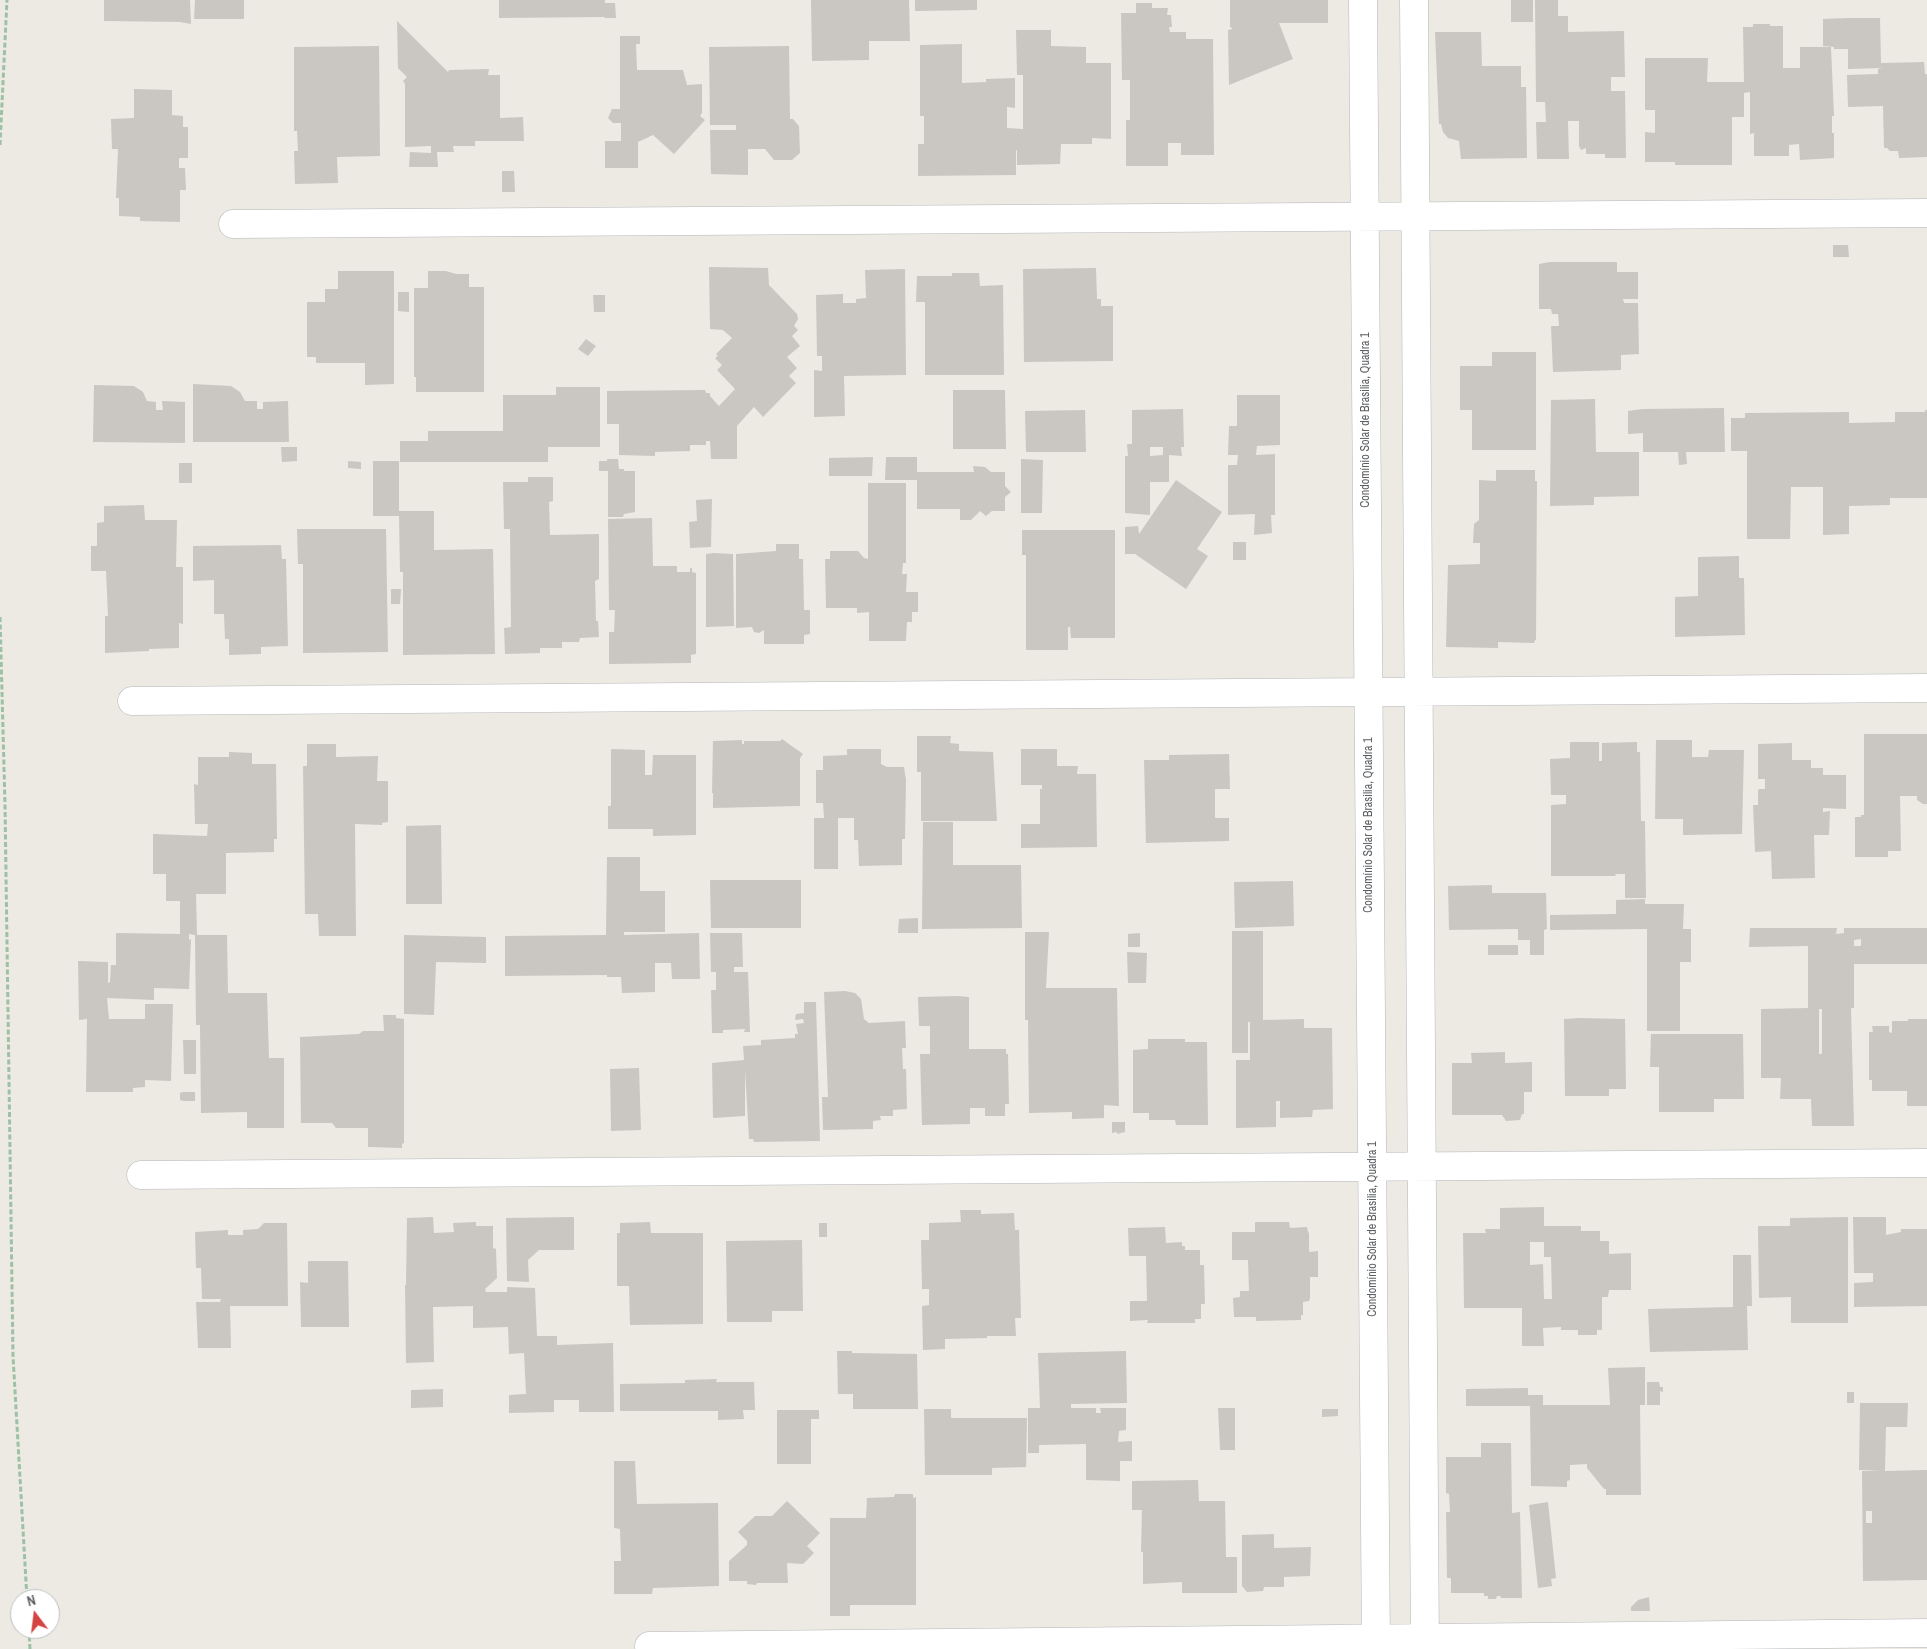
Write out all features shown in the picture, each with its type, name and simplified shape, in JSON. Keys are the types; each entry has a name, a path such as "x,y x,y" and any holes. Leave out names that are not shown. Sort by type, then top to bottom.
{"street":[{"name":"Condomínio Solar de Brasilia, Quadra 1","path":"1363,0 1376,1644"},
{"path":"1414,0 1425,1643"},
{"path":"233,224 1927,213"},
{"path":"132,701 1927,688"},
{"path":"141,1175 1927,1163"},
{"path":"649,1646 1376,1644 1927,1633"}],"path":[{"path":"0,145 8,0"},
{"path":"0,618 5,805 13,1356 26,1589"}],"building":[{"path":"104,0 190,0 191,24 180,22 104,21"},
{"path":"195,0 244,0 244,19 194,19"},
{"path":"499,0 605,0 605,3 615,3 616,18 499,18"},
{"path":"811,0 909,0 910,41 869,41 869,60 812,61"},
{"path":"915,0 977,0 977,10 915,11"},
{"path":"1230,0 1328,0 1328,23 1279,23 1293,59 1229,85 1228,30 1232,29 1230,27"},
{"path":"1511,0 1533,0 1533,22 1511,22"},
{"path":"1535,0 1558,0 1558,16 1568,16 1568,32 1624,31 1625,77 1611,77 1611,91 1625,91 1626,158 1605,158 1605,154 1586,154 1586,148 1581,150 1579,146 1579,121 1568,121 1569,159 1537,159 1536,122 1546,122 1545,102 1536,102"},
{"path":"1136,3 1152,3 1152,8 1168,8 1167,15 1171,15 1172,27 1169,27 1170,32 1186,32 1186,39 1213,39 1214,155 1181,155 1181,143 1168,143 1168,166 1126,166 1126,120 1130,120 1130,80 1122,80 1121,13 1136,13"},
{"path":"1880,18 1881,63 1924,62 1925,74 1927,74 1927,157 1899,158 1898,151 1890,151 1884,148 1883,106 1848,107 1847,75 1878,74 1878,69 1882,68 1848,69 1848,49 1834,49 1834,47 1823,46 1823,19"},
{"path":"397,21 448,72 449,70 489,69 488,75 500,75 500,118 523,117 524,141 475,141 475,146 453,146 454,152 437,152 438,167 409,167 410,152 431,153 431,146 405,147 405,84 403,81 407,77 398,68"},
{"path":"1753,24 1783,26 1783,68 1800,68 1800,47 1831,47 1834,158 1800,160 1799,144 1789,145 1789,156 1754,156 1754,133 1750,134 1750,92 1744,93 1744,117 1732,117 1732,165 1675,165 1675,162 1645,162 1645,132 1655,133 1655,110 1645,110 1645,58 1708,58 1707,82 1744,82 1743,27 1753,27"},
{"path":"1016,30 1051,30 1051,46 1086,47 1086,63 1111,63 1111,139 1092,138 1092,144 1061,144 1060,164 1017,165 1016,150 1016,175 918,176 918,144 924,144 924,116 920,116 920,45 962,44 962,83 986,82 986,79 1015,78 1015,108 1007,107 1007,128 1023,129 1023,75 1017,75"},
{"path":"1435,32 1481,32 1482,66 1521,66 1521,87 1526,87 1527,158 1461,159 1459,141 1448,138 1443,132 1441,124 1439,124"},
{"path":"620,36 640,36 640,44 636,44 637,70 683,70 687,85 702,84 702,113 700,116 705,120 674,154 653,135 638,142 638,168 605,168 605,141 621,141 621,123 613,123 608,118 612,109 620,109"},
{"path":"379,46 380,156 337,157 338,183 295,184 294,151 298,151 297,131 294,131 294,47"},
{"path":"789,46 790,119 793,119 799,126 800,153 792,160 774,160 765,149 748,149 748,175 711,174 710,130 736,130 736,125 710,125 709,47"},
{"path":"134,89 172,90 172,115 183,116 183,127 188,127 188,158 179,158 179,168 185,168 186,190 180,190 180,222 140,221 140,217 119,216 119,198 116,198 118,149 112,149 111,119 134,118"},
{"path":"502,171 514,171 515,192 502,192"},
{"path":"1833,245 1848,245 1849,257 1833,257"},
{"path":"1550,262 1617,262 1617,272 1638,272 1638,299 1623,299 1624,303 1638,303 1639,354 1621,355 1621,370 1553,372 1551,326 1559,326 1558,314 1552,314 1551,309 1539,309 1539,264"},
{"path":"709,267 768,268 769,285 797,314 798,319 794,326 798,330 792,336 800,346 787,357 797,368 789,376 796,383 763,417 754,407 737,426 737,459 711,459 710,441 706,441 706,445 690,445 690,451 655,452 655,456 619,455 619,424 607,424 607,391 705,390 706,393 710,393 710,396 719,406 735,389 717,370 722,365 715,358 718,356 716,354 732,338 723,330 710,329"},
{"path":"1096,268 1097,299 1101,299 1101,306 1113,306 1113,361 1024,362 1023,269"},
{"path":"905,269 906,375 844,376 845,416 814,417 814,370 822,371 822,356 817,356 816,295 843,294 843,303 856,303 856,299 866,298 865,270"},
{"path":"338,271 394,271 394,384 365,385 365,363 316,363 316,357 307,357 307,302 325,302 325,289 338,289"},
{"path":"428,271 469,274 469,287 484,287 484,392 416,392 416,377 414,377 414,288 428,288"},
{"path":"952,273 979,273 980,286 1003,285 1004,375 925,375 925,302 916,302 917,276 952,276"},
{"path":"398,292 409,292 409,312 398,311"},
{"path":"593,295 605,295 605,312 594,312"},
{"path":"586,339 596,346 588,356 578,349"},
{"path":"1492,352 1536,352 1536,450 1472,450 1472,410 1460,410 1460,366 1492,366"},
{"path":"193,384 231,386 240,392 245,401 257,401 257,409 263,409 263,402 288,401 289,442 193,442"},
{"path":"94,385 134,386 143,392 147,401 156,402 156,410 163,410 162,401 185,402 185,443 93,442"},
{"path":"556,387 600,387 600,447 548,447 548,462 400,462 400,441 428,441 428,431 503,431 503,395 556,395"},
{"path":"953,390 1005,390 1006,449 953,449"},
{"path":"1237,395 1280,395 1280,445 1257,446 1256,455 1275,454 1275,515 1271,515 1272,533 1254,535 1255,514 1228,515 1228,465 1237,465 1238,455 1228,455 1229,426 1237,426"},
{"path":"1595,399 1596,452 1639,452 1639,496 1594,497 1594,505 1550,506 1551,400"},
{"path":"1724,408 1725,452 1686,452 1687,464 1679,465 1678,452 1643,452 1643,433 1628,434 1628,411 1642,409"},
{"path":"1183,409 1184,447 1181,447 1182,456 1169,455 1169,482 1150,482 1150,515 1125,513 1125,456 1128,456 1127,444 1132,444 1132,410","holes":["1150,447 1163,447 1163,455 1150,456"]},
{"path":"1085,410 1086,452 1026,452 1025,411"},
{"path":"1927,410 1927,498 1890,498 1890,505 1849,506 1849,534 1823,535 1823,487 1791,487 1790,539 1747,539 1747,451 1731,451 1731,418 1745,418 1745,413 1849,412 1849,423 1895,422 1895,412 1925,412"},
{"path":"281,447 297,447 297,461 282,462"},
{"path":"873,457 872,476 829,476 829,458"},
{"path":"886,457 917,457 917,472 974,472 973,466 985,467 991,472 1005,472 1005,486 1011,492 1005,497 1005,511 992,511 986,516 980,511 971,520 960,520 960,509 917,509 917,480 885,480"},
{"path":"607,459 618,459 619,469 635,471 635,512 624,514 623,517 608,517 608,471 599,471 599,461 607,461"},
{"path":"1021,459 1043,460 1042,513 1021,513"},
{"path":"348,461 361,462 361,469 348,468"},
{"path":"373,461 399,461 399,511 434,511 434,550 493,549 495,654 403,655 403,572 400,572 399,516 373,516"},
{"path":"179,463 192,463 192,483 179,483"},
{"path":"1496,470 1535,470 1535,481 1537,481 1536,640 1534,643 1498,642 1498,648 1446,647 1448,565 1480,564 1480,543 1473,543 1474,524 1479,520 1479,480 1496,481"},
{"path":"528,477 553,477 553,501 549,502 550,535 599,534 599,579 595,581 596,621 598,621 599,637 580,638 579,642 562,642 562,648 540,648 540,653 505,654 504,628 511,627 510,529 504,529 503,482 528,482"},
{"path":"1176,480 1222,512 1197,549 1208,556 1186,589 1135,554 1125,554 1125,527 1138,526 1139,534"},
{"path":"868,483 906,483 906,563 903,563 902,574 907,574 906,592 918,592 918,612 912,612 912,622 907,622 906,641 869,641 869,612 857,613 857,608 826,608 825,559 830,559 830,551 858,551 864,558 868,559"},
{"path":"712,499 711,547 690,548 689,522 697,521 696,500"},
{"path":"144,505 145,520 177,520 176,567 183,567 183,624 179,623 179,648 105,653 105,616 108,616 106,571 91,571 91,546 97,546 97,523 104,522 104,506"},
{"path":"652,518 653,566 677,566 677,572 690,572 690,568 692,568 692,572 696,573 696,654 691,655 691,663 609,664 609,632 614,632 615,610 609,610 608,519"},
{"path":"297,529 386,529 388,652 303,653 303,564 298,564"},
{"path":"1022,530 1115,530 1115,638 1071,638 1070,627 1068,627 1068,650 1026,650 1026,555 1022,555"},
{"path":"1233,542 1246,542 1246,560 1233,560"},
{"path":"776,544 799,544 799,559 803,559 804,610 810,610 810,634 804,635 804,644 764,644 764,630 759,633 754,632 752,627 736,628 736,554 776,551"},
{"path":"281,545 282,559 286,559 288,646 261,647 261,654 229,655 229,639 225,639 224,614 214,614 214,580 193,581 193,546"},
{"path":"706,554 733,554 734,626 706,627"},
{"path":"1739,556 1739,578 1744,578 1745,635 1675,637 1675,597 1698,596 1698,557"},
{"path":"391,589 401,589 400,604 391,604"},
{"path":"1864,734 1927,734 1927,804 1917,800 1917,796 1900,796 1901,851 1888,851 1888,857 1855,857 1855,817 1864,815"},
{"path":"917,736 951,736 950,743 959,744 959,751 993,752 997,821 921,821 921,772 917,772"},
{"path":"782,739 803,754 800,758 800,806 713,808 713,741 742,740 742,744 744,744 744,741 780,741"},
{"path":"1656,740 1692,740 1692,757 1708,757 1709,750 1744,750 1742,834 1683,835 1683,819 1655,819"},
{"path":"1570,742 1599,742 1599,761 1602,761 1602,743 1637,742 1637,752 1640,752 1641,821 1645,821 1646,898 1625,898 1625,874 1615,874 1616,876 1551,876 1551,805 1566,804 1566,795 1551,795 1550,759 1570,758"},
{"path":"1792,743 1792,760 1811,760 1811,768 1823,768 1823,775 1846,775 1846,809 1823,808 1823,812 1830,811 1829,835 1814,835 1815,878 1772,879 1771,851 1755,852 1753,805 1758,805 1759,789 1765,789 1765,779 1758,779 1758,744"},
{"path":"307,744 336,744 336,757 378,756 377,781 388,781 388,822 382,823 382,825 355,824 356,936 319,936 318,914 305,914 303,766 307,766"},
{"path":"611,749 645,750 645,775 652,775 653,755 696,755 696,835 653,836 653,829 608,829 608,806 611,806"},
{"path":"847,749 881,749 881,764 887,767 904,767 906,780 905,839 902,839 902,865 859,866 858,840 854,840 854,818 838,818 838,869 814,869 814,818 824,818 823,803 816,803 816,770 823,770 823,756 847,755"},
{"path":"1021,749 1057,749 1057,766 1078,766 1077,774 1096,774 1097,847 1021,848 1021,824 1040,824 1040,789 1042,789 1042,785 1021,785"},
{"path":"229,752 252,753 252,764 276,764 277,839 274,839 274,852 226,853 226,894 196,894 197,935 227,935 228,993 267,993 269,1058 284,1058 284,1128 247,1128 247,1112 201,1113 200,1025 196,1025 195,935 189,934 189,940 191,939 189,989 154,988 154,1000 107,998 109,1019 145,1019 145,1004 173,1004 171,1081 145,1080 145,1087 133,1088 133,1092 86,1092 87,1019 79,1020 78,961 108,962 108,983 110,982 111,965 116,965 116,933 180,934 180,901 166,901 166,874 153,874 153,834 207,836 208,824 195,824 194,784 198,785 198,757 229,757"},
{"path":"1229,754 1230,789 1215,789 1215,818 1229,818 1229,841 1146,843 1144,760 1169,760 1169,755"},
{"path":"923,822 953,822 953,865 1021,865 1022,928 922,929"},
{"path":"441,825 442,904 406,904 406,826"},
{"path":"607,857 640,857 640,891 665,891 665,932 624,932 624,935 699,933 700,979 672,979 671,963 655,963 655,992 622,993 621,977 607,977 607,975 505,976 505,936 606,935"},
{"path":"710,880 801,880 801,928 711,928"},
{"path":"1293,881 1294,926 1235,928 1234,882"},
{"path":"1492,885 1492,893 1546,893 1547,929 1544,930 1544,955 1530,955 1530,940 1518,940 1518,929 1449,930 1448,886"},
{"path":"1645,899 1645,904 1684,904 1683,929 1691,929 1691,962 1680,962 1680,1031 1647,1031 1647,929 1550,930 1550,915 1616,914 1616,900"},
{"path":"918,918 918,933 898,933 899,919"},
{"path":"1750,928 1837,928 1836,934 1844,933 1844,928 1927,928 1927,964 1854,964 1854,1008 1851,1008 1854,1126 1812,1126 1811,1099 1780,1099 1781,1078 1761,1078 1761,1009 1808,1008 1808,946 1749,947","holes":["1861,939 1861,946 1854,946 1854,940","1819,1009 1822,1009 1822,1054 1819,1054"]},
{"path":"1232,931 1263,931 1263,1020 1304,1019 1304,1028 1332,1028 1333,1109 1313,1110 1312,1117 1280,1118 1280,1101 1276,1101 1276,1127 1236,1128 1236,1060 1250,1060 1250,1022 1248,1022 1248,1053 1232,1053"},
{"path":"1025,932 1049,932 1046,988 1117,988 1119,1106 1104,1105 1104,1118 1072,1119 1072,1112 1029,1113 1028,1020 1025,1020"},
{"path":"710,933 742,933 743,967 734,967 734,972 748,972 750,1032 744,1032 745,1029 723,1030 723,1033 712,1033 711,990 716,990 716,972 711,972"},
{"path":"1140,933 1140,947 1128,947 1128,934"},
{"path":"404,935 486,937 486,963 436,962 434,1015 404,1014"},
{"path":"1488,945 1518,945 1518,955 1488,955"},
{"path":"1127,952 1147,953 1146,983 1128,983"},
{"path":"845,991 855,993 861,999 864,1019 869,1023 905,1021 906,1048 902,1048 903,1069 906,1069 907,1109 893,1110 893,1116 880,1116 881,1120 873,1121 873,1129 823,1130 822,1097 828,1097 824,992"},
{"path":"918,997 969,997 969,1049 1006,1049 1006,1054 1008,1054 1009,1104 1005,1104 1005,1116 985,1116 985,1108 970,1108 970,1124 922,1125 920,1054 930,1054 930,1026 919,1026"},
{"path":"804,1002 816,1002 820,1141 754,1142 753,1139 749,1139 745,1069 745,1116 713,1118 712,1063 744,1060 743,1046 761,1045 761,1040 795,1038 795,1034 798,1034 796,1024 804,1023 803,1019 795,1020 796,1014 804,1013"},
{"path":"383,1015 396,1015 396,1018 404,1019 404,1143 402,1148 368,1147 368,1128 336,1128 332,1123 301,1123 300,1037 384,1031"},
{"path":"1564,1019 1625,1019 1626,1089 1609,1089 1609,1096 1565,1096"},
{"path":"1908,1019 1927,1019 1927,1106 1907,1106 1907,1091 1872,1091 1872,1080 1869,1080 1869,1032 1873,1032 1872,1026 1889,1026 1889,1032 1892,1033 1892,1021 1908,1021"},
{"path":"1651,1034 1743,1034 1744,1099 1714,1099 1714,1112 1659,1112 1659,1067 1650,1067"},
{"path":"1148,1039 1185,1039 1185,1042 1207,1042 1208,1125 1176,1125 1175,1120 1149,1120 1149,1113 1133,1113 1133,1050 1148,1049"},
{"path":"183,1040 196,1040 196,1074 184,1074"},
{"path":"1505,1052 1505,1063 1532,1062 1532,1092 1524,1092 1524,1114 1522,1114 1520,1120 1506,1121 1502,1115 1452,1115 1452,1063 1472,1063 1471,1053"},
{"path":"639,1068 641,1130 611,1131 610,1069"},
{"path":"195,1092 195,1101 180,1100 180,1093"},
{"path":"1112,1122 1125,1122 1125,1132 1112,1133"},
{"path":"1544,1207 1544,1226 1581,1226 1581,1231 1600,1231 1600,1241 1609,1241 1609,1254 1631,1253 1631,1290 1609,1290 1608,1297 1602,1297 1602,1330 1597,1330 1597,1335 1578,1335 1578,1330 1561,1330 1561,1327 1543,1328 1544,1346 1522,1346 1522,1308 1464,1308 1463,1233 1486,1233 1485,1229 1500,1229 1500,1208","holes":["1530,1242 1544,1242 1544,1257 1551,1257 1552,1299 1544,1299 1543,1264 1530,1265"]},
{"path":"960,1210 981,1210 981,1214 1014,1213 1015,1230 1019,1230 1021,1318 1015,1318 1016,1336 945,1339 945,1349 923,1350 922,1306 929,1305 929,1289 922,1289 921,1240 929,1240 929,1223 961,1222"},
{"path":"433,1217 434,1233 454,1232 453,1223 476,1222 476,1226 493,1226 493,1248 496,1249 497,1278 485,1289 486,1292 507,1292 507,1287 535,1288 537,1336 557,1336 557,1345 613,1343 614,1412 579,1412 579,1400 554,1400 554,1412 509,1413 509,1395 526,1394 524,1353 509,1354 508,1327 473,1328 473,1306 433,1307 434,1362 406,1363 405,1285 407,1218"},
{"path":"574,1217 574,1250 539,1250 528,1260 529,1282 507,1281 506,1218"},
{"path":"1848,1217 1848,1323 1791,1323 1791,1297 1759,1298 1758,1226 1790,1226 1790,1218"},
{"path":"1853,1217 1886,1217 1886,1235 1901,1232 1901,1229 1927,1229 1927,1306 1854,1307 1854,1283 1873,1282 1873,1273 1854,1273"},
{"path":"650,1222 651,1233 703,1233 703,1324 630,1325 629,1286 617,1286 617,1233 620,1233 620,1223"},
{"path":"1255,1222 1289,1222 1290,1228 1307,1227 1309,1233 1309,1252 1318,1251 1318,1277 1310,1277 1310,1298 1309,1301 1303,1302 1301,1320 1256,1321 1256,1317 1234,1317 1233,1298 1240,1297 1240,1291 1249,1291 1248,1260 1232,1260 1232,1232 1255,1232"},
{"path":"264,1223 287,1223 288,1306 230,1306 231,1348 198,1348 196,1302 220,1302 221,1299 202,1299 201,1268 196,1268 195,1232 228,1230 228,1235 243,1235 243,1230 258,1229"},
{"path":"819,1223 827,1223 827,1237 819,1237"},
{"path":"1165,1227 1166,1243 1182,1242 1185,1250 1200,1250 1200,1265 1204,1265 1205,1304 1201,1304 1201,1319 1195,1319 1195,1323 1147,1323 1148,1320 1130,1321 1130,1301 1147,1301 1146,1256 1129,1256 1128,1228"},
{"path":"802,1240 803,1311 772,1311 772,1322 727,1322 726,1241"},
{"path":"1733,1255 1751,1255 1752,1306 1747,1306 1748,1350 1650,1352 1648,1309 1733,1307"},
{"path":"308,1261 348,1261 349,1327 301,1327 300,1282 308,1283"},
{"path":"837,1351 917,1354 918,1409 853,1409 853,1394 838,1394"},
{"path":"1126,1351 1127,1403 1071,1404 1071,1408 1096,1408 1096,1413 1101,1413 1100,1408 1126,1408 1126,1430 1119,1431 1118,1442 1132,1441 1132,1461 1120,1461 1120,1481 1086,1480 1086,1444 1039,1445 1039,1453 1028,1453 1028,1408 1040,1408 1038,1353"},
{"path":"1645,1367 1645,1405 1640,1405 1641,1495 1606,1495 1606,1489 1587,1468 1587,1464 1570,1465 1570,1480 1567,1481 1567,1487 1531,1486 1530,1406 1466,1406 1466,1389 1528,1388 1528,1395 1543,1395 1543,1405 1610,1405 1608,1368"},
{"path":"717,1379 716,1382 754,1382 755,1410 743,1410 744,1419 718,1420 718,1411 620,1411 620,1384 685,1383 685,1380"},
{"path":"1647,1382 1659,1382 1660,1387 1663,1387 1663,1392 1660,1391 1660,1405 1647,1405"},
{"path":"443,1389 443,1407 411,1408 411,1390"},
{"path":"1847,1392 1854,1392 1854,1403 1847,1403"},
{"path":"1860,1403 1908,1403 1907,1427 1886,1427 1885,1471 1927,1470 1927,1580 1863,1581 1862,1471 1881,1470 1859,1470","holes":["1866,1511 1872,1511 1872,1523 1866,1523"]},
{"path":"1218,1408 1235,1408 1235,1450 1220,1450"},
{"path":"924,1409 951,1409 951,1418 1027,1418 1026,1467 992,1468 992,1475 925,1475"},
{"path":"1322,1409 1338,1409 1338,1416 1322,1417"},
{"path":"777,1410 819,1410 819,1419 811,1419 811,1464 777,1464"},
{"path":"1481,1443 1511,1443 1512,1513 1520,1512 1522,1598 1501,1598 1497,1596 1496,1599 1488,1599 1488,1596 1484,1596 1484,1593 1451,1593 1451,1578 1447,1578 1446,1512 1450,1512 1449,1494 1446,1493 1446,1457 1481,1457"},
{"path":"614,1461 635,1461 637,1504 718,1503 719,1586 653,1588 652,1594 614,1594 614,1561 621,1561 620,1529 614,1528"},
{"path":"1198,1480 1199,1501 1225,1501 1226,1557 1237,1557 1237,1593 1182,1593 1182,1582 1143,1584 1143,1552 1141,1552 1142,1510 1132,1510 1132,1481"},
{"path":"895,1494 913,1494 913,1498 916,1497 916,1605 850,1605 850,1616 830,1616 830,1518 866,1518 867,1498 894,1497"},
{"path":"787,1501 820,1533 807,1546 814,1553 803,1564 787,1563 788,1583 757,1583 756,1585 747,1584 747,1581 729,1581 729,1561 747,1545 747,1541 738,1532 755,1516 772,1516"},
{"path":"1548,1502 1556,1578 1551,1579 1552,1586 1538,1588 1529,1505"},
{"path":"1274,1534 1274,1548 1311,1547 1310,1576 1284,1577 1284,1587 1264,1587 1263,1591 1247,1592 1242,1586 1242,1535"},
{"path":"1649,1597 1650,1611 1631,1611 1631,1607 1638,1600"}]}
